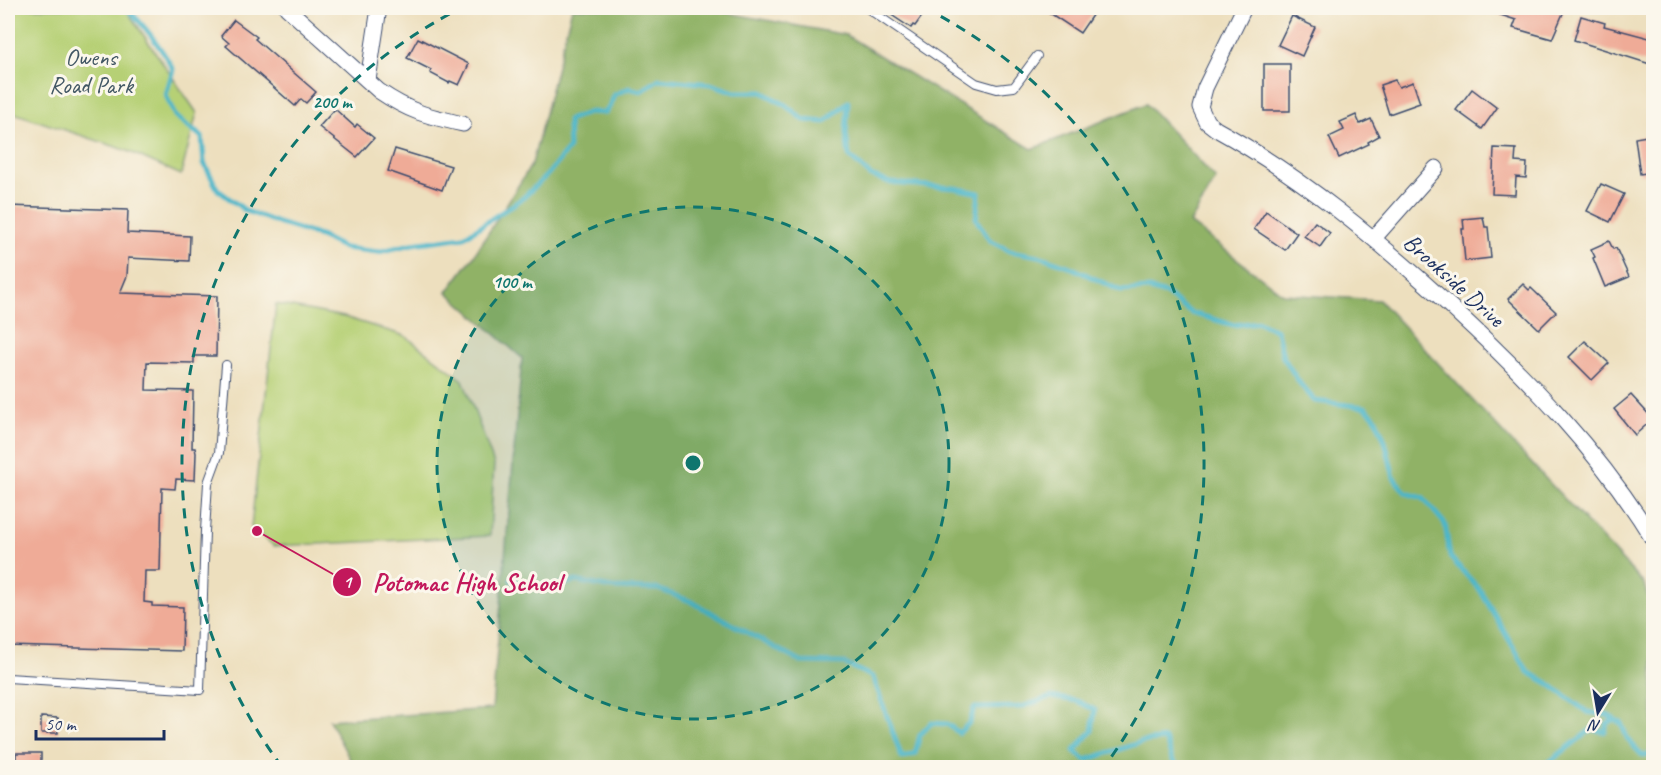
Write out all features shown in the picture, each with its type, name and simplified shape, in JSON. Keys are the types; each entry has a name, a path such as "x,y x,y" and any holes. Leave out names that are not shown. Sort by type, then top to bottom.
{"street":[{"path":"287,8 379,91 411,111 463,124"},
{"path":"368,80 379,8"},
{"name":"Brookside Drive","path":"1244,8 1205,88 1200,107 1207,122 1276,165 1374,238 1491,344 1546,399 1600,463 1653,541"},
{"path":"1374,238 1436,168"}],"lane":[{"path":"867,8 976,83 997,89 1014,87 1037,56"},
{"path":"8,678 200,690 208,483 219,453 226,365"}],"green space":[{"name":"Owens Road Park","path":"8,8 125,8 197,113 181,175 128,151 8,111"},
{"path":"572,8 713,8 718,11 846,35 1032,149 1146,104 1216,179 1190,223 1283,294 1379,300 1644,584 1653,614 1653,767 354,767 329,720 492,709 522,358 447,292 473,257 532,164"},
{"path":"276,304 344,317 405,336 463,380 494,464 490,536 274,546 251,527"}],"building":[{"path":"881,8 928,8 911,28"},
{"path":"1042,8 1097,8 1080,33"},
{"path":"1485,8 1554,8 1564,11 1552,39 1513,28 1516,20 1485,10"},
{"path":"1292,16 1315,27 1302,56 1278,45"},
{"path":"1581,16 1605,23 1604,26 1653,39 1653,65 1574,40"},
{"path":"234,20 257,37 255,39 316,92 306,103 301,99 295,106 226,46 229,43 221,36"},
{"path":"418,38 469,64 459,85 450,81 449,83 430,73 431,70 407,58"},
{"path":"1264,64 1290,64 1290,111 1264,111"},
{"path":"1395,80 1399,87 1413,82 1420,103 1389,114 1380,85"},
{"path":"1472,89 1497,108 1482,129 1456,110"},
{"path":"335,109 355,127 357,124 374,138 357,157 319,127"},
{"path":"1356,115 1360,124 1371,119 1379,136 1368,142 1369,144 1339,158 1329,137 1344,130 1340,122"},
{"path":"1653,135 1653,172 1640,174 1635,138"},
{"path":"1494,148 1516,149 1515,162 1527,163 1526,178 1516,177 1515,195 1492,194"},
{"path":"395,149 451,166 442,190 388,171"},
{"path":"1601,184 1624,194 1610,222 1587,211"},
{"path":"8,206 128,210 127,233 190,236 189,261 128,258 127,276 120,293 217,296 216,356 194,356 194,363 147,362 146,390 193,391 192,448 195,448 196,453 195,480 176,479 175,489 162,488 160,571 145,571 144,602 152,603 152,606 183,607 182,651 8,646"},
{"path":"1266,211 1297,233 1285,250 1254,229"},
{"path":"1483,217 1485,227 1488,227 1491,258 1465,261 1463,219"},
{"path":"1315,222 1330,233 1320,247 1304,236"},
{"path":"1609,241 1613,249 1616,248 1629,277 1605,287 1591,249"},
{"path":"1523,284 1529,290 1531,288 1556,312 1539,329 1508,299"},
{"path":"1585,341 1609,363 1592,380 1569,357"},
{"path":"1631,395 1653,419 1635,435 1614,409"},
{"path":"41,717 58,718 58,733 41,733"},
{"path":"16,753 41,753 41,766 16,768"}],"waterway":[{"path":"126,8 152,37 173,69 166,95 175,116 202,137 204,163 218,190 246,211 320,236 344,248 378,252 412,244 464,237 523,198 548,174 569,148 568,120 590,112 605,113 614,95 629,88 641,91 659,79 711,84 735,92 762,92 784,104 804,120 825,122 848,102 846,133 849,156 871,176 891,183 955,188 979,193 976,219 990,241 1010,251 1039,256 1068,266 1121,291 1149,289 1166,294 1191,313 1234,325 1259,322 1277,331 1283,357 1301,385 1315,401 1365,407 1375,417 1385,441 1394,478 1406,493 1423,498 1445,524 1450,557 1480,590 1528,672 1548,683 1587,712 1607,715 1621,723 1628,740 1643,756 1654,754"},
{"path":"511,580 542,589 576,581 612,588 658,589 690,601 801,662 843,663 873,677 902,758 915,754 920,735 931,723 947,724 959,733 970,722 974,708 1021,707 1051,697 1077,701 1095,710 1092,731 1074,751 1086,760 1142,742 1165,739 1172,759 1179,768"},
{"path":"1546,768 1548,763 1592,729 1605,732 1607,724 1614,719"}],"place":[{"name":"Potomac High School","path":"257,531"}]}
